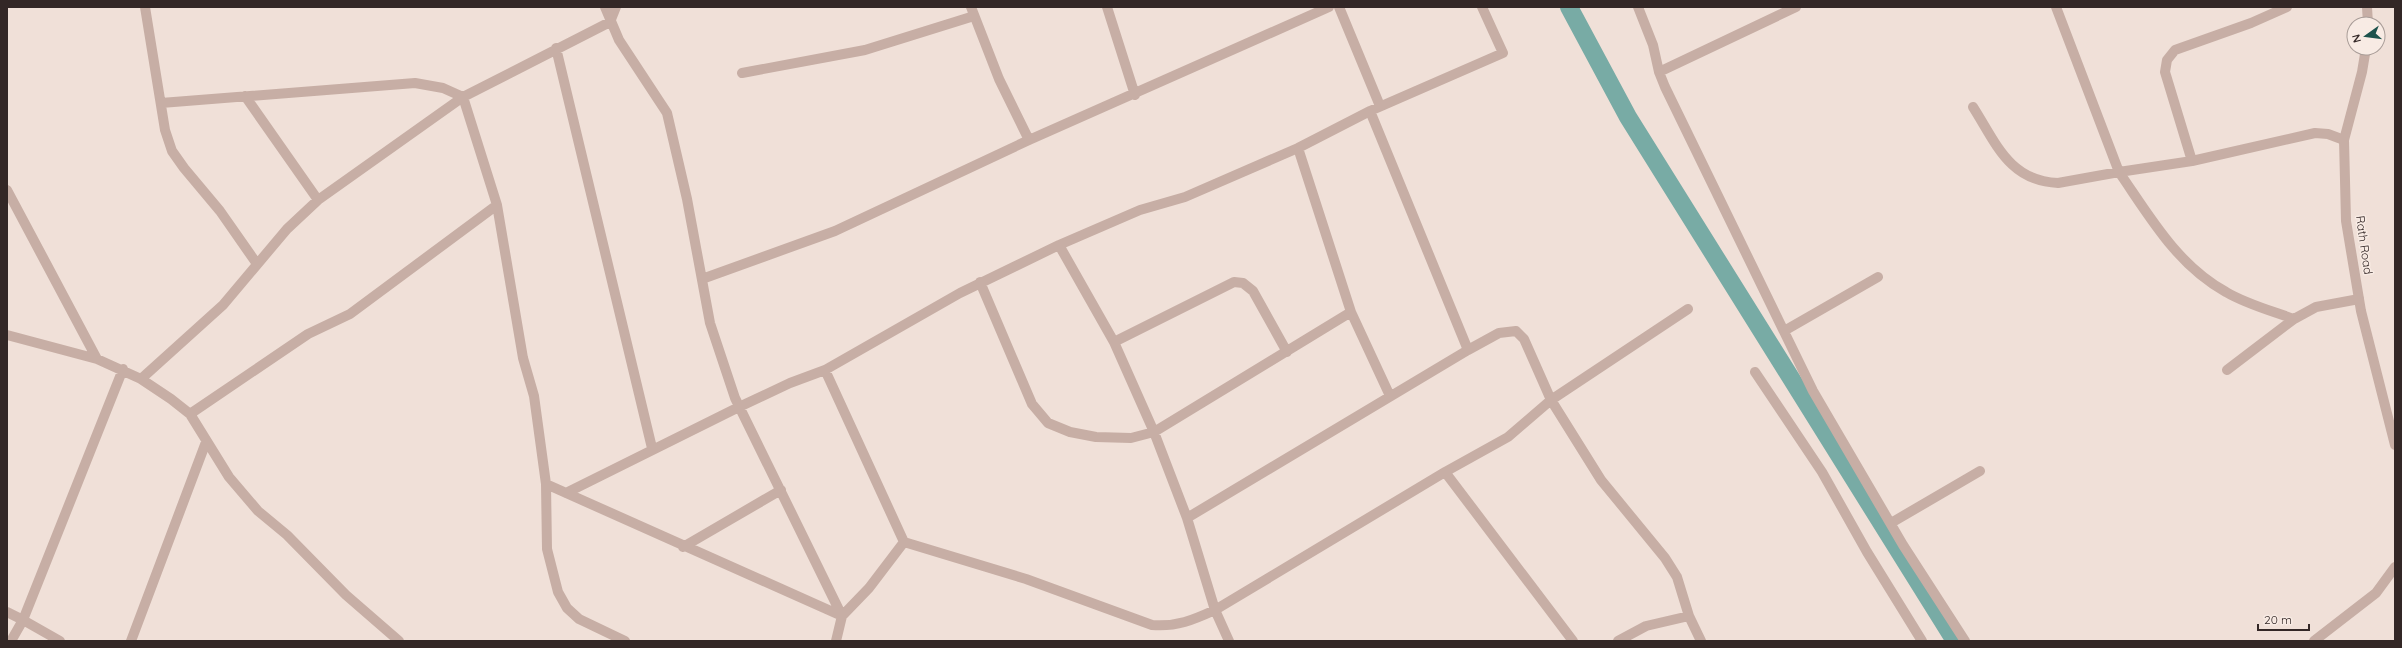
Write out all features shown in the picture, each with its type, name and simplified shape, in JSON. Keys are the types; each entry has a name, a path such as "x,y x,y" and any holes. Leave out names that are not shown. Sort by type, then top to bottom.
{"street":[{"path":"145,7 165,130 172,151 184,168 220,211 257,264"},
{"path":"605,7 610,22 619,40 667,113 687,199 710,323 739,407 842,616"},
{"path":"141,379 223,305 287,229 318,200 463,98 556,48 610,22 616,7"},
{"path":"1106,7 1135,95"},
{"path":"702,279 835,232 1029,140 1135,95 1329,7"},
{"path":"1339,7 1380,106"},
{"path":"566,493 652,448 790,383 825,370 980,282 1059,245 1140,210 1185,197 1298,148 1380,106 1503,53 1482,7"},
{"path":"1638,7 1653,45 1659,72 1813,391 1891,523 1964,641"},
{"path":"2056,7 2119,172 2164,238 2193,271 2226,293 2294,319"},
{"path":"2192,161 2165,72 2167,60 2175,50 2250,23 2286,7"},
{"path":"1659,72 1791,8"},
{"path":"742,73 866,50 973,11 999,79 1029,140"},
{"path":"556,48 652,448"},
{"name":"Rath Road","path":"2365,56 2362,72 2344,140 2346,221 2359,299 2395,445"},
{"path":"161,103 415,83 442,88 463,98 496,205 523,358 534,396 546,484 547,549 558,592 566,608 579,619 625,641"},
{"path":"246,96 318,200"},
{"path":"1973,107 2011,166 2029,177 2058,183 2192,161 2315,133 2328,134 2344,140"},
{"path":"1370,111 1468,350"},
{"path":"1298,148 1351,312 1390,396"},
{"path":"7,190 97,359"},
{"path":"190,414 308,334 350,314 496,205"},
{"path":"1059,245 1114,342 1154,432 1187,518 1215,610 1229,641"},
{"path":"1784,331 1878,277"},
{"path":"980,282 1032,404 1048,424 1070,432 1096,437 1131,438 1154,432 1351,312"},
{"path":"1114,342 1234,282 1243,283 1253,291 1287,352"},
{"path":"2227,370 2294,319 2316,307 2359,299"},
{"path":"825,370 904,542 1026,580 1152,625 1169,626 1188,623 1215,610 1445,472 1508,437 1551,400 1688,309"},
{"path":"1187,518 1468,350 1499,333 1516,331 1524,339 1551,400 1601,480 1665,558 1677,577 1689,616 1701,641"},
{"path":"7,335 97,359 123,370 141,379 190,414 229,477 258,511 287,535 346,595 399,641"},
{"path":"11,641 23,620 123,370"},
{"path":"1755,372 1822,472 1867,552 1922,641"},
{"path":"131,641 206,442"},
{"path":"1445,472 1573,641"},
{"path":"1891,523 1980,472"},
{"path":"546,484 683,547 842,616"},
{"path":"683,547 781,490"},
{"path":"836,641 842,616 869,588 904,542"},
{"path":"2314,641 2376,593 2395,568"},
{"path":"7,612 60,641"},
{"path":"1618,641 1646,626 1689,616"}],"waterway":[{"path":"1569,7 1628,117 1955,641"}]}
